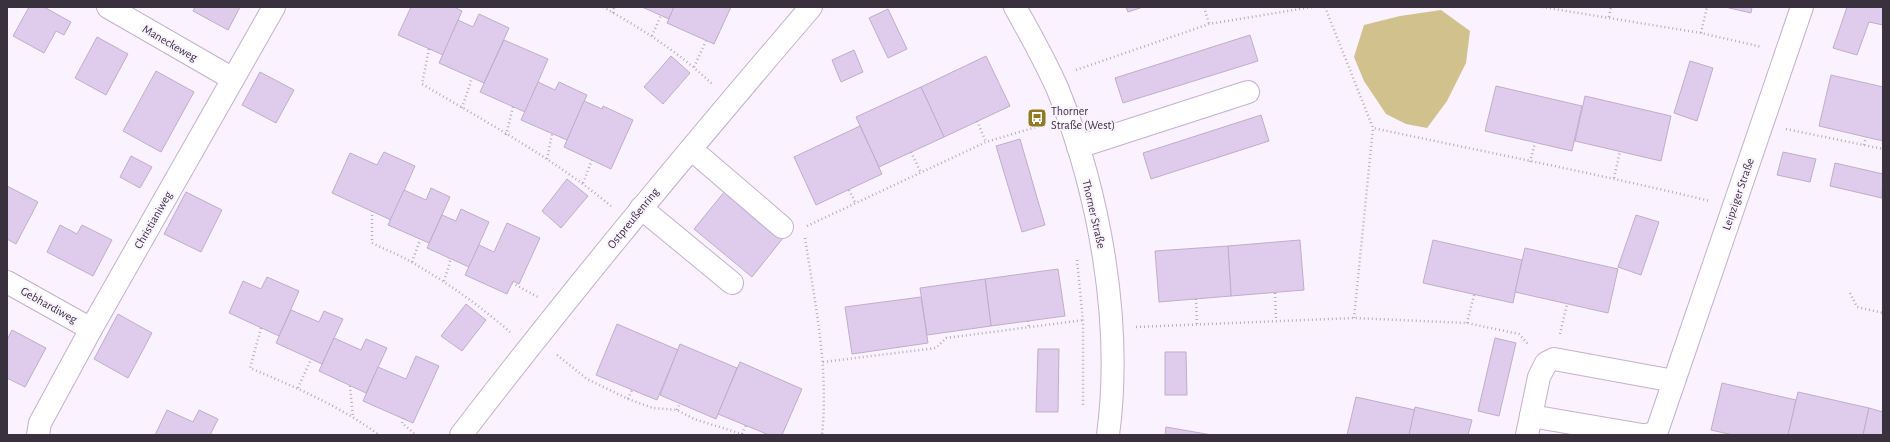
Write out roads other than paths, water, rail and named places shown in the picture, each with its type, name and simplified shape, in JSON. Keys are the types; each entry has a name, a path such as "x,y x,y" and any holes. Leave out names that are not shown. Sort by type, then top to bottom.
{"street":[{"name":"Maneckeweg","path":"108,7 233,79"},
{"name":"Christianiweg","path":"38,435 40,423 91,329 274,7"},
{"name":"Ostpreußenring","path":"461,435 532,343 636,214 811,7"},
{"name":"Thorner Straße","path":"1015,7 1058,90 1078,147 1092,201 1104,258 1112,322 1112,410 1108,435"},
{"name":"Leipziger Straße","path":"1646,435 1653,434 1658,428 1802,7"},
{"path":"1078,147 1248,92"},
{"path":"691,149 782,227"},
{"path":"636,214 732,283"},
{"name":"Gebhardiweg","path":"7,282 91,329"},
{"path":"1642,435 1529,426 1539,377 1550,361 1674,381"}],"place":[{"name":"Thorner Straße (West)","path":"1037,118"}]}
